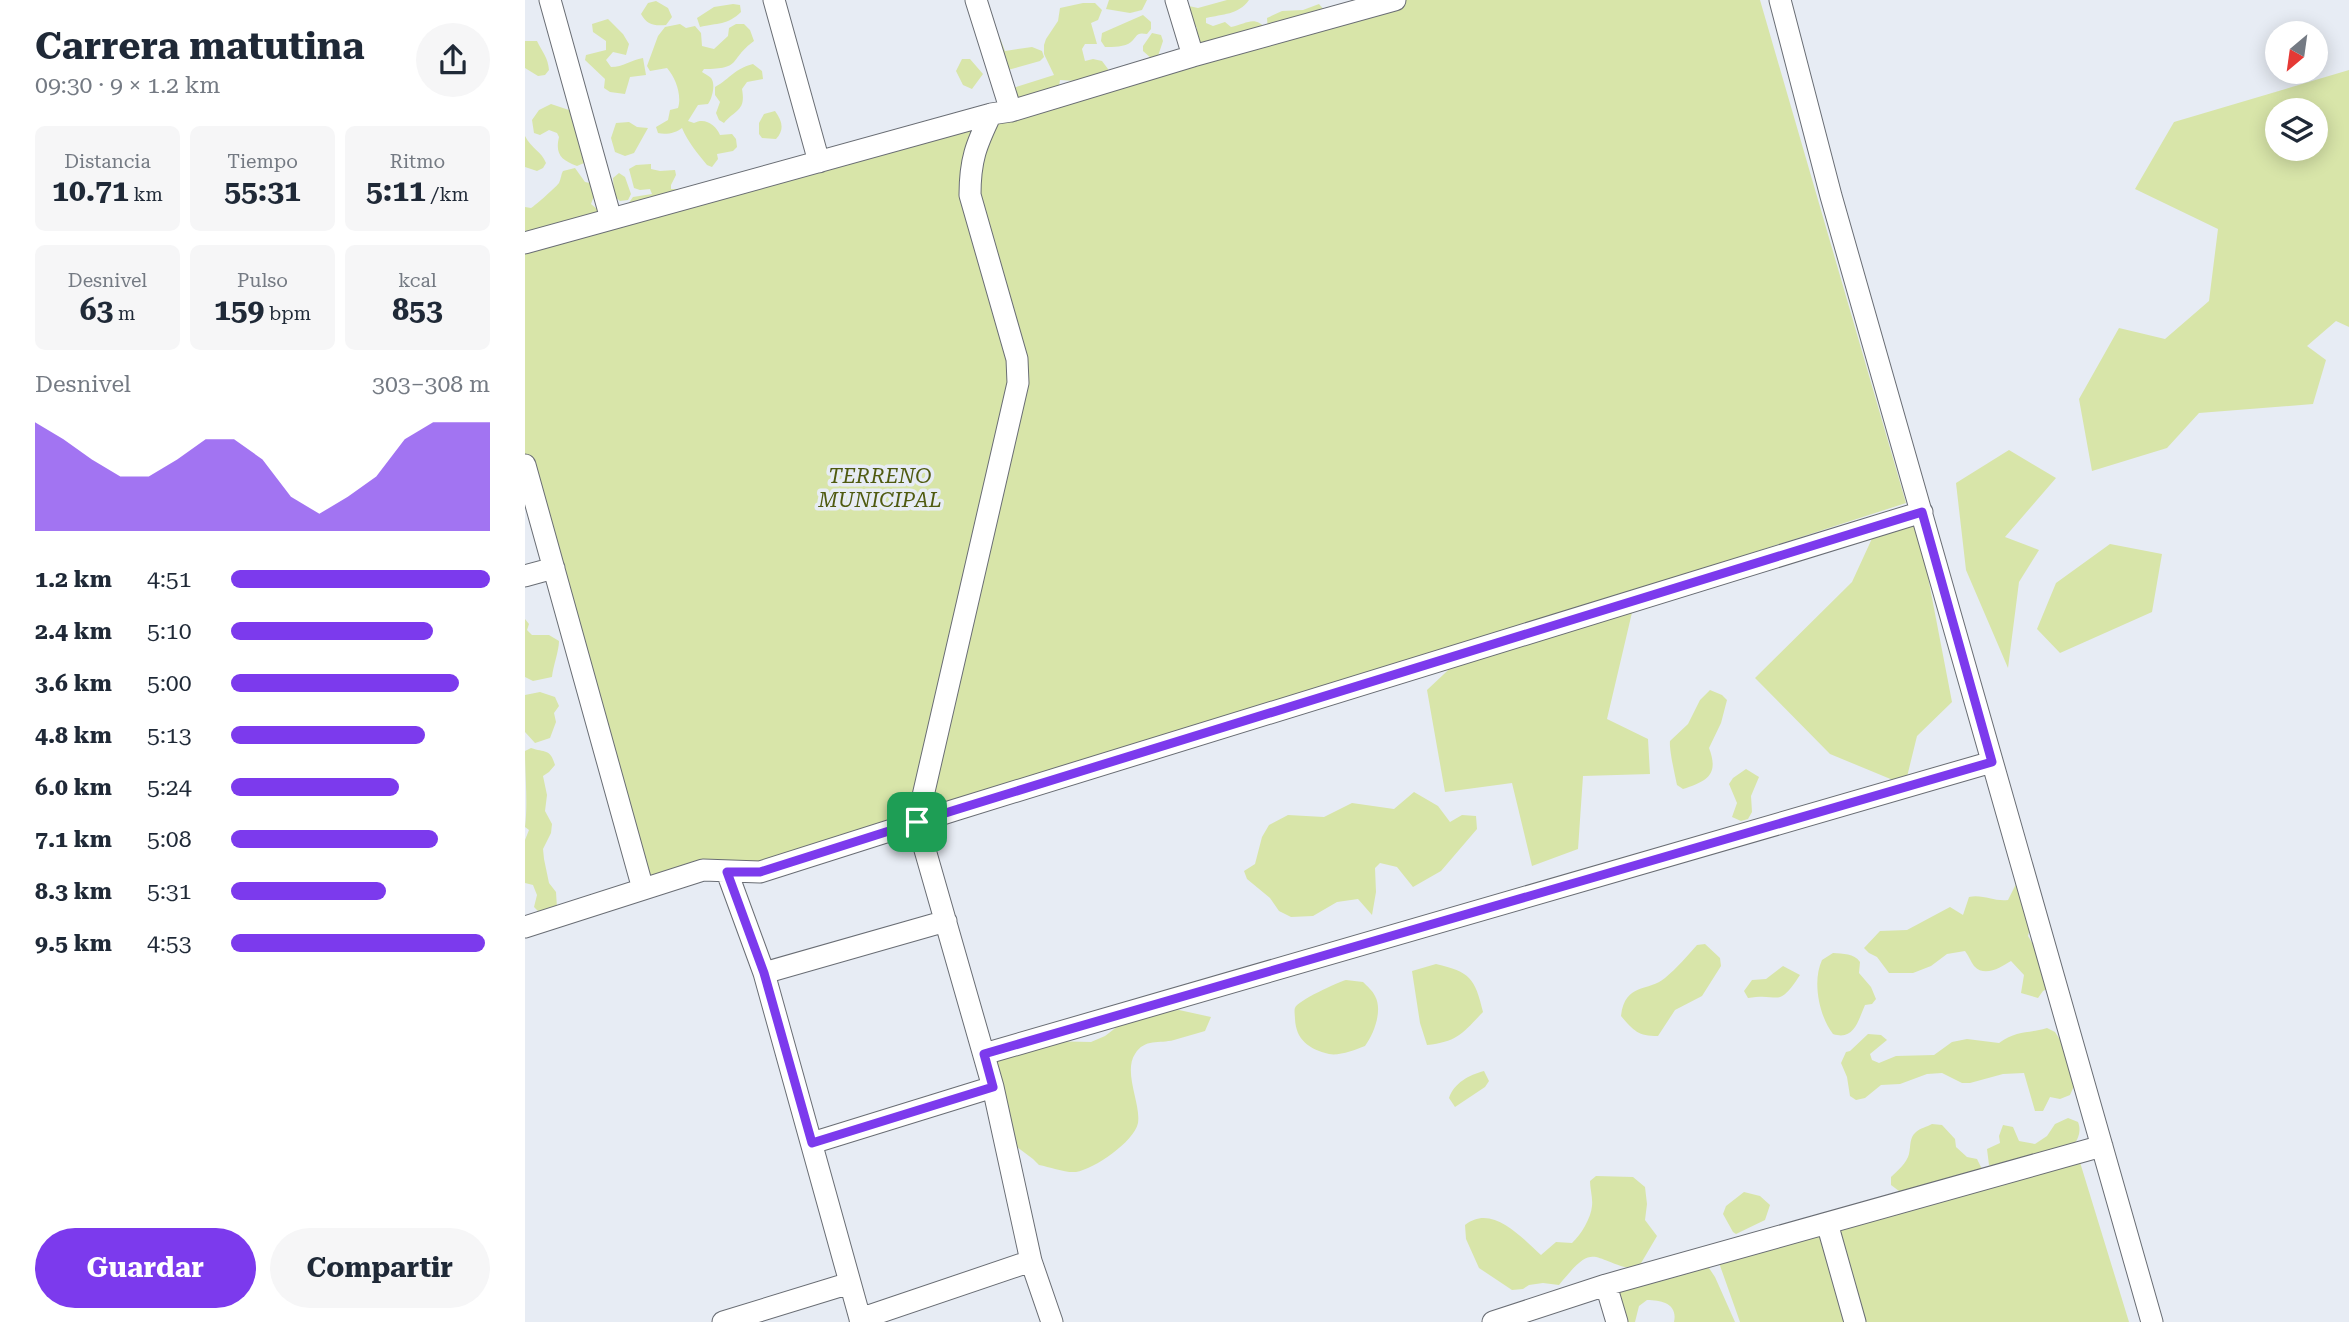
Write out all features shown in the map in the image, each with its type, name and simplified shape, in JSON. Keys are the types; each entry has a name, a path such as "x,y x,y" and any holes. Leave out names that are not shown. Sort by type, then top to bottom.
{"street":[{"path":"550,0 611,219"},
{"path":"774,0 819,162"},
{"path":"975,0 1001,113"},
{"path":"1176,0 1193,56"},
{"path":"1780,0 1831,196 2152,1322"},
{"path":"525,243 1001,113 1382,2"},
{"path":"1001,113 978,141 970,168 970,194 1017,359 1018,383 917,822 993,1087 1031,1261 1052,1322"},
{"path":"525,465 643,889"},
{"path":"525,927 703,870 760,872 1922,512"},
{"path":"525,576 554,568"},
{"path":"984,1054 1992,762"},
{"path":"727,872 764,973 860,1320 1031,1261"},
{"path":"764,973 946,921"},
{"path":"812,1143 993,1087"},
{"path":"1493,1322 1606,1285 2102,1146"},
{"path":"1827,1223 1856,1322"},
{"path":"723,1322 850,1283"},
{"path":"1606,1285 1617,1322"}],"green space":[{"path":"1109,0 1147,0 1142,10 1130,13 1106,9"},
{"name":"TERRENO MUNICIPAL","path":"1227,0 1249,0 1235,11 1206,18 1206,23 1213,26 1225,22 1231,27 1255,21 1268,31 1267,18 1282,11 1303,10 1319,4 1325,11 1395,0 1760,0 1906,503 1533,624 1634,604 1607,719 1648,739 1650,774 1583,776 1578,849 1532,866 1512,783 1445,792 1427,690 1478,642 760,872 647,882 525,459 525,207 531,208 555,187 563,171 575,168 585,182 590,183 595,193 591,204 603,214 628,204 633,197 652,194 650,189 634,188 629,169 636,165 651,164 651,169 675,170 671,189 680,189 658,207 1197,45 1194,35 1197,28 1184,5 1198,8"},
{"path":"656,1 668,8 672,17 666,25 651,24 641,14 648,3"},
{"path":"1095,3 1102,10 1098,20 1091,23 1097,44 1085,44 1082,49 1085,61 1102,61 1108,69 1107,75 1076,81 1060,80 1059,86 1043,96 1015,98 1010,89 1054,75 1044,54 1046,39 1058,21 1060,8"},
{"path":"740,5 741,12 736,16 722,23 700,27 697,18 714,7"},
{"path":"1143,15 1151,22 1151,29 1147,34 1139,34 1126,45 1105,47 1101,41 1102,33"},
{"path":"608,19 629,44 626,55 613,52 606,60 611,67 643,58 646,75 630,77 625,94 610,92 604,88 605,79 585,60 586,55 606,50 606,41 593,32 592,24"},
{"path":"680,24 686,28 695,26 701,33 702,46 714,49 728,36 729,28 736,24 744,24 750,30 754,41 730,65 704,69 702,72 712,81 712,95 708,104 698,105 688,121 713,125 720,135 732,134 737,147 733,151 717,154 718,159 712,167 707,165 697,152 682,128 664,134 658,133 656,127 668,120 670,110 678,108 679,93 667,68 650,71 647,66 658,36 665,27"},
{"path":"1152,33 1161,35 1163,41 1158,56 1152,59 1143,51 1143,46"},
{"path":"995,35 1000,38 1005,51 1032,47 1042,51 1044,57 1040,61 1008,70 986,66 985,53"},
{"path":"525,41 537,41 548,65 549,70 545,75 538,76 525,68"},
{"path":"962,59 970,59 983,74 972,89 963,85 956,71"},
{"path":"753,64 762,71 763,79 747,82 742,89 741,106 724,123 716,113 720,102 715,95 715,87 737,71"},
{"path":"2349,70 2349,327 2336,321 2307,346 2326,360 2313,404 2199,413 2167,448 2092,471 2079,399 2119,328 2165,339 2209,301 2218,229 2135,189 2174,122 2302,84 2328,84 2328,76"},
{"path":"551,104 572,111 584,163 577,166 563,159 558,148 557,133 549,130 540,135 534,133 532,120 539,110"},
{"path":"775,111 781,122 781,132 776,139 762,138 759,134 759,123 764,114"},
{"path":"629,122 637,127 648,128 634,153 625,156 615,152 611,138 616,123"},
{"path":"525,136 546,163 537,171 525,167"},
{"path":"619,173 625,177 631,194 628,200 620,201 614,196 613,178"},
{"path":"2009,450 2056,478 2005,537 2039,550 2019,582 2008,668 1966,570 1956,483"},
{"path":"1918,525 1952,702 1917,736 1905,785 1830,754 1755,678 1852,582 1875,532"},
{"path":"2110,544 2162,554 2152,612 2060,653 2037,629 2056,583"},
{"path":"525,619 529,624 527,630 532,635 549,635 559,641 552,677 533,681 525,677"},
{"path":"1710,690 1727,700 1721,723 1709,748 1712,770 1699,783 1683,789 1677,785 1670,741 1688,724 1700,700"},
{"path":"540,692 555,697 559,706 554,713 556,722 550,738 535,743 525,732 525,695"},
{"path":"531,748 549,753 555,765 543,776 547,795 545,811 552,824 551,833 543,849 549,883 556,892 557,908 541,914 534,907 537,895 533,885 525,883 525,840 529,830 525,827 525,751"},
{"path":"1746,769 1759,777 1751,796 1752,812 1748,819 1741,821 1732,817 1737,803 1729,784"},
{"path":"1414,792 1438,806 1450,822 1462,815 1476,816 1477,829 1441,871 1413,887 1397,867 1380,863 1375,868 1376,892 1372,915 1358,899 1337,902 1313,916 1291,917 1279,911 1270,898 1247,879 1244,871 1255,864 1262,837 1269,825 1288,815 1324,817 1352,803 1394,809"},
{"path":"2017,882 2037,895 2044,909 2045,917 2030,928 2028,936 2057,984 2043,991 2038,998 2021,993 2024,975 2011,961 1993,970 1983,971 1974,966 1965,951 1947,954 1931,966 1913,973 1889,973 1877,957 1864,948 1880,931 1907,930 1950,907 1963,915 1969,897 2008,900"},
{"path":"1705,944 1720,958 1721,966 1702,996 1675,1010 1658,1036 1641,1034 1633,1029 1621,1016 1627,998 1665,978 1697,945"},
{"path":"1833,953 1848,954 1858,959 1859,973 1871,987 1876,999 1872,1004 1865,1005 1854,1028 1846,1035 1833,1034 1828,1027 1817,988 1822,960"},
{"path":"1436,964 1457,970 1469,978 1477,991 1483,1012 1453,1039 1427,1045 1420,1023 1412,971"},
{"path":"1783,966 1800,975 1787,993 1778,997 1748,998 1744,991 1752,980 1766,979"},
{"path":"1346,980 1363,982 1373,992 1378,1008 1376,1022 1365,1046 1329,1054 1315,1049 1301,1038 1296,1026 1295,1009 1310,997"},
{"path":"1179,1010 1211,1017 1205,1031 1148,1044 1135,1054 1131,1079 1138,1123 1129,1138 1112,1154 1093,1166 1072,1172 1039,1165 1017,1147 988,1064 1046,1041 1091,1042 1105,1036 1126,1020"},
{"path":"2047,1028 2055,1032 2066,1049 2074,1086 2070,1095 2060,1099 2050,1097 2043,1111 2035,1111 2024,1073 2003,1074 1970,1083 1962,1083 1942,1073 1927,1074 1900,1084 1881,1085 1865,1098 1856,1100 1850,1096 1847,1077 1841,1063 1846,1052 1868,1034 1881,1035 1887,1040 1870,1054 1872,1060 1879,1063 1896,1056 1934,1055 1952,1042 1967,1039 1999,1043 2017,1034"},
{"path":"1484,1071 1489,1081 1485,1087 1455,1107 1449,1098 1454,1088 1468,1077"},
{"path":"2068,1118 2078,1122 2079,1133 2076,1142 2063,1159 1998,1167 1989,1165 1987,1149 2000,1143 1999,1136 2003,1125 2013,1127 2019,1141 2035,1144 2047,1136 2055,1124"},
{"path":"1932,1124 1942,1125 1955,1139 1956,1147 1967,1157 1977,1159 1983,1171 1903,1194 1891,1185 1891,1177 1906,1161 1914,1134"},
{"path":"2079,1159 2129,1322 1740,1322 1718,1260"},
{"path":"1596,1176 1633,1177 1645,1187 1645,1220 1657,1236 1637,1270 1594,1257 1580,1262 1559,1285 1543,1283 1512,1290 1479,1268 1466,1239 1465,1225 1475,1219 1496,1220 1516,1232 1541,1255 1556,1242 1572,1243 1582,1231 1592,1206 1590,1181"},
{"path":"1744,1192 1760,1196 1770,1205 1765,1220 1736,1234 1723,1214 1726,1206"},
{"path":"1707,1265 1735,1322 1674,1322 1674,1311 1668,1304 1647,1300 1639,1306 1635,1322 1625,1322 1616,1300 1623,1287"}],"route":[{"path":"1922,512 1992,762 984,1054 993,1087 812,1143 764,973 727,872 760,872 917,822 1922,512"}]}
